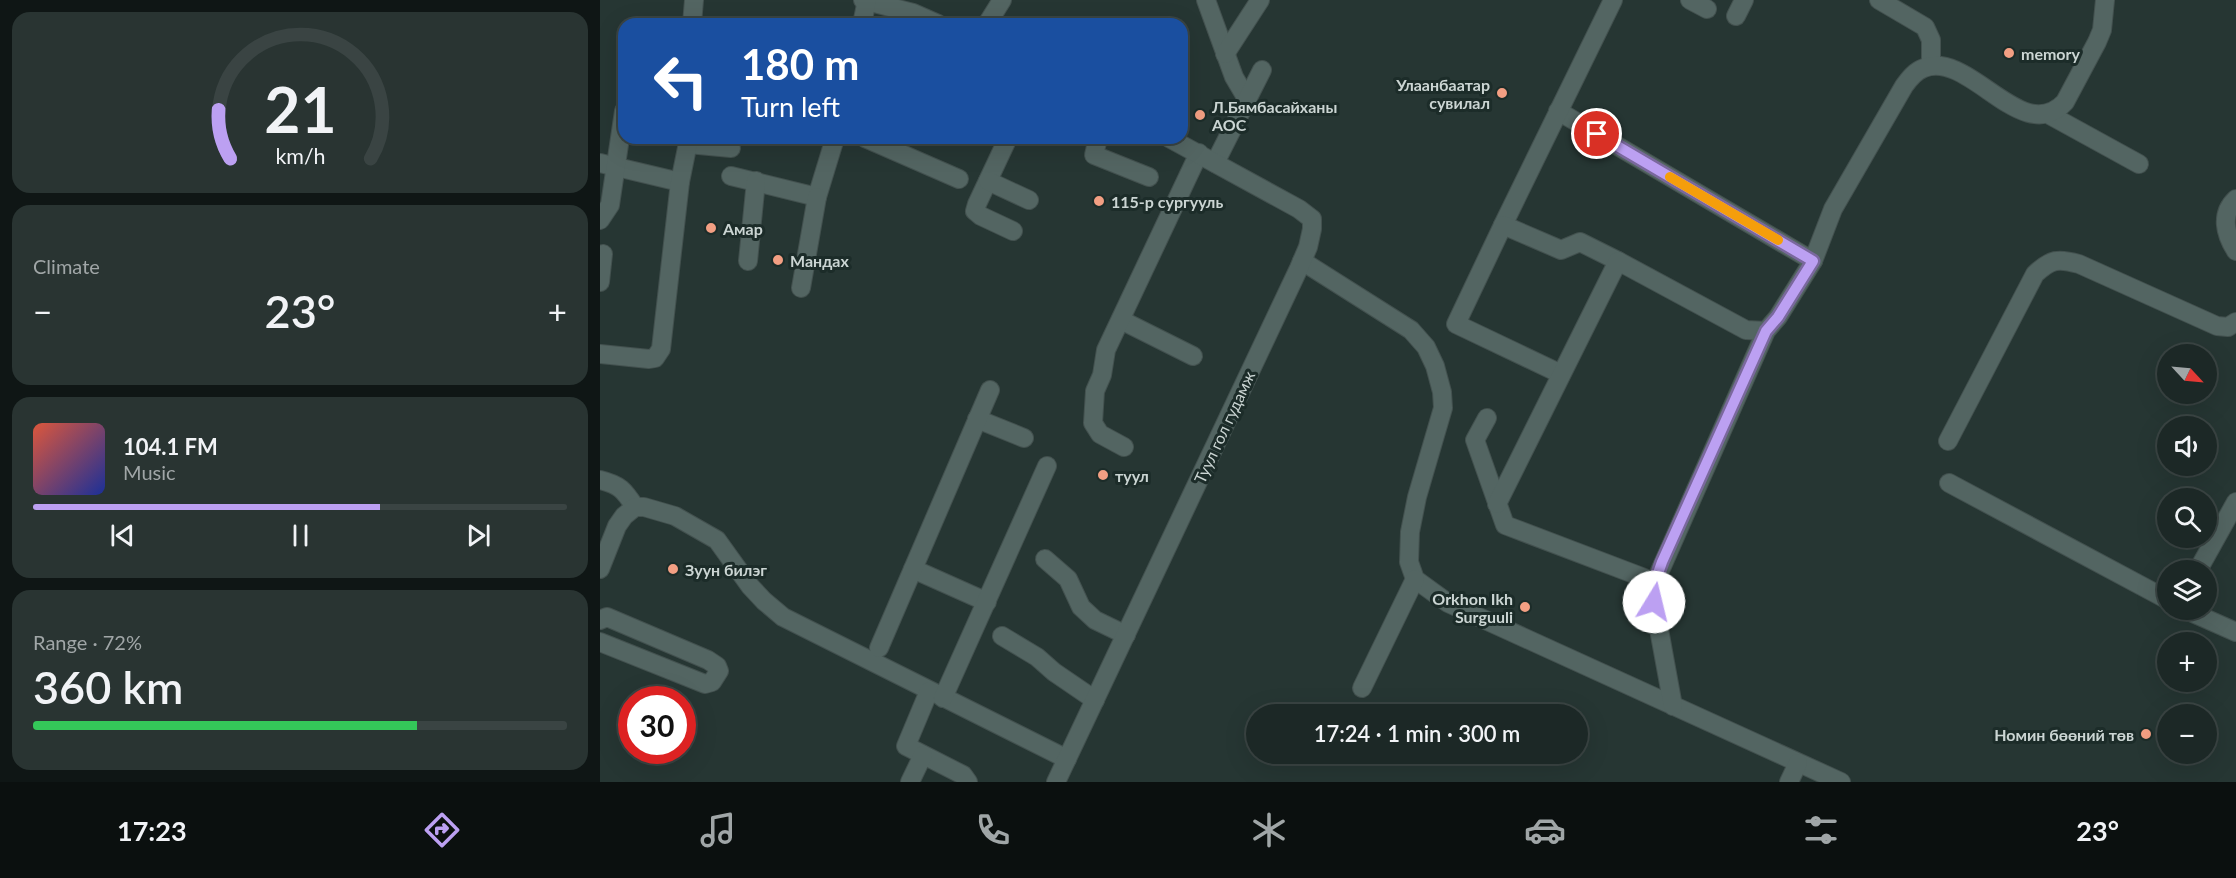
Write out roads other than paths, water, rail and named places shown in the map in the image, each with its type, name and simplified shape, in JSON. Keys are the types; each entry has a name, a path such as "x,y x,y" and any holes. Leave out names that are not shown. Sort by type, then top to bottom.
{"street":[{"path":"692,18 694,0"},
{"path":"863,18 866,0 924,18"},
{"path":"991,18 1002,0"},
{"path":"1206,0 1233,77 1247,99"},
{"path":"1226,54 1260,0"},
{"path":"1562,374 1456,324 1613,0"},
{"path":"1690,0 1707,9"},
{"path":"1879,0 1926,27 1931,40 1930,66"},
{"path":"1673,706 1654,602 1655,582 1766,331 1778,317 1813,261 1833,209 1904,86 1913,75 1922,69 1941,66 1955,71 2028,114 2048,114 2058,110 2065,102 2097,42 2102,30 2105,0"},
{"path":"1124,447 1100,434 1093,423 1095,391 1102,375 1106,350 1207,158 1247,99 1262,70"},
{"path":"1558,111 1813,261"},
{"path":"2048,114 2139,164"},
{"path":"600,220 610,205 607,165 618,130"},
{"path":"600,354 649,359 655,358 662,349 680,182 687,144"},
{"path":"706,144 731,148"},
{"path":"801,288 818,197 833,144"},
{"path":"879,144 959,179"},
{"path":"1005,144 975,211 1013,231"},
{"path":"1097,144 1094,155 1149,177"},
{"name":"Туул гол гудамж","path":"1056,782 1302,261 1312,230 1312,219 1299,209 1180,144"},
{"path":"607,165 680,182"},
{"path":"731,176 818,197"},
{"path":"748,261 756,181"},
{"path":"988,181 1029,200"},
{"path":"2236,199 2226,213 2225,227 2236,251"},
{"path":"1503,225 1561,250 1580,242 1746,330 1766,331"},
{"path":"600,282 603,254"},
{"path":"1948,441 2035,274 2053,260 2066,260 2079,264 2217,326 2228,327 2236,322"},
{"path":"1302,261 1411,330 1426,346 1435,366 1442,392 1443,408 1417,496 1410,532 1409,562 1415,579 1448,603 1841,782"},
{"path":"1497,504 1617,261"},
{"path":"1121,320 1193,356"},
{"path":"879,648 990,390"},
{"path":"1487,418 1475,440 1505,525 1655,582"},
{"path":"977,419 1024,438"},
{"path":"968,782 963,775 906,746 987,602 1047,466"},
{"path":"600,480 615,483 626,492 635,507"},
{"path":"1949,483 2157,594"},
{"path":"2204,560 2236,502"},
{"path":"600,569 603,550 624,516 635,507 655,510 691,524 717,540 750,586 783,617 1067,759"},
{"path":"1045,559 1068,579 1081,606 1095,620 1126,635"},
{"path":"913,569 987,602"},
{"path":"1362,688 1415,579"},
{"path":"600,620 607,617 708,660 719,670 712,682 705,684 600,642"},
{"path":"2209,620 2236,632"},
{"path":"1002,636 1037,657 1054,672 1095,700"},
{"path":"910,782 923,755"},
{"path":"1789,782 1798,763"}],"place":[{"name":"memory","path":"2009,53"},
{"name":"Улаанбаатар сувилал","path":"1502,93"},
{"name":"Л.Бямбасайханы АОС","path":"1200,115"},
{"name":"115-р сургууль","path":"1099,201"},
{"name":"Амар","path":"711,228"},
{"name":"Мандах","path":"778,260"},
{"name":"туул","path":"1103,475"},
{"name":"Зуун билэг","path":"673,569"},
{"name":"Orkhon Ikh Surguuli","path":"1525,607"},
{"name":"Номин бөөний төв","path":"2146,734"}]}
